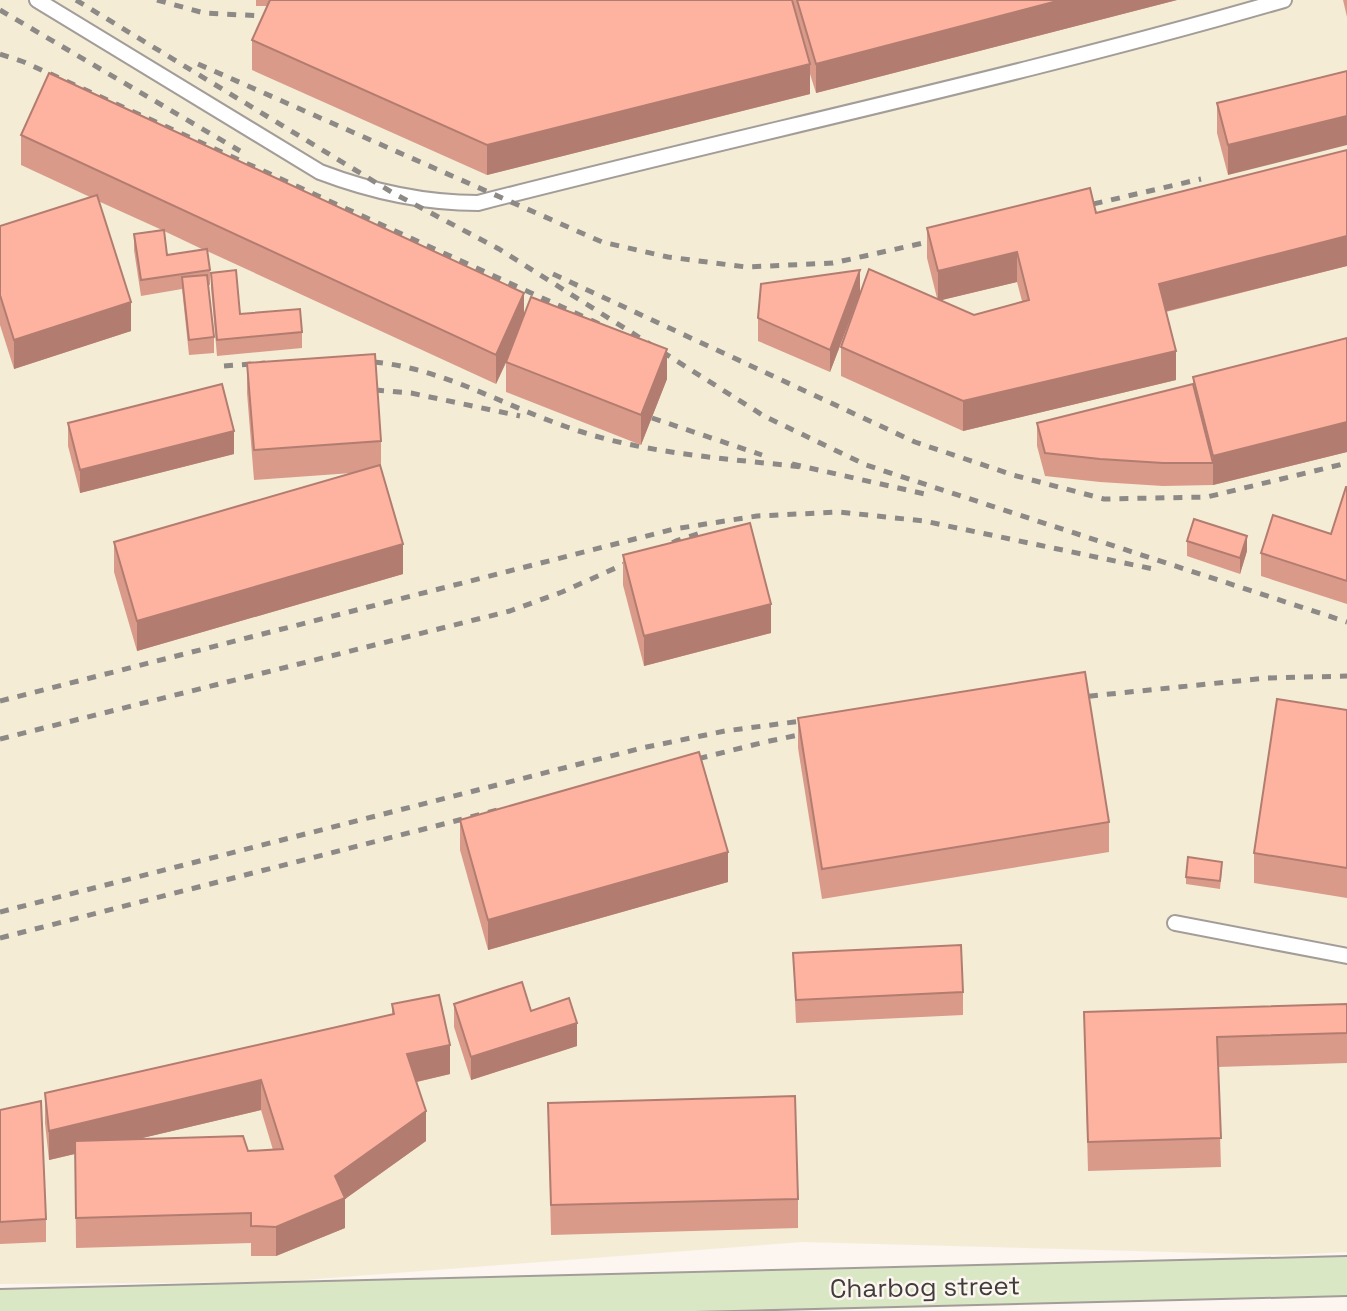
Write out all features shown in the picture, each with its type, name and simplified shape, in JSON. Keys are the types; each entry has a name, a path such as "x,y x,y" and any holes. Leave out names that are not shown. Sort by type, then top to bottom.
{"street":[{"name":"Charbog street","path":"0,1309 1347,1276"}],"lane":[{"path":"37,0 320,172 355,185 453,203 478,203 647,159 795,127 1009,74 1284,0"},
{"path":"1175,923 1347,956"}],"shaded area":[{"path":"0,0 1347,0 1347,1252 1285,1255 803,1242 277,1282 0,1284"}],"building":[{"path":"270,0 792,0 810,64 487,145 252,40"},
{"path":"797,0 1061,0 816,64"},
{"path":"1347,71 1347,116 1228,145 1217,103"},
{"path":"49,73 524,293 496,355 21,135"},
{"path":"1347,150 1347,236 1159,284 1176,351 963,401 841,347 869,269 974,315 1029,300 1017,252 938,271 927,228 1090,188 1096,213"},
{"path":"97,195 131,302 14,340 0,295 0,226"},
{"path":"164,230 167,255 207,249 210,270 141,280 134,234"},
{"path":"236,270 240,314 300,309 302,332 217,340 211,273"},
{"path":"860,270 830,350 758,318 761,284"},
{"path":"207,275 214,337 189,340 182,277"},
{"path":"531,297 667,349 641,415 506,362"},
{"path":"1347,338 1347,422 1213,456 1193,377"},
{"path":"375,354 381,441 254,450 247,363"},
{"path":"222,384 234,431 80,470 68,423"},
{"path":"1193,384 1213,463 1163,463 1045,453 1037,423"},
{"path":"380,465 403,544 137,621 114,542"},
{"path":"1346,487 1347,581 1261,553 1273,515 1331,534"},
{"path":"1194,519 1247,536 1240,558 1187,541"},
{"path":"750,523 771,604 644,636 623,555"},
{"path":"1085,672 1109,822 822,869 798,718"},
{"path":"1277,699 1347,710 1347,868 1254,853"},
{"path":"699,752 728,852 488,920 460,820"},
{"path":"1188,857 1222,862 1220,881 1186,877"},
{"path":"961,945 963,992 796,1000 793,953"},
{"path":"522,982 531,1011 569,998 577,1023 471,1057 454,1004"},
{"path":"439,995 450,1045 407,1054 426,1111 335,1176 345,1198 276,1227 251,1226 251,1213 76,1218 75,1141 243,1136 248,1151 283,1149 261,1080 49,1131 45,1093 394,1014 392,1004"},
{"path":"1347,1004 1347,1033 1217,1037 1221,1138 1088,1142 1084,1012"},
{"path":"795,1096 798,1199 551,1205 548,1103"},
{"path":"41,1101 46,1219 0,1222 0,1110"}],"railway":[{"path":"76,0 393,193 499,249 764,416 866,465 1347,622"},
{"path":"157,0 204,13 282,17"},
{"path":"0,10 240,151"},
{"path":"0,54 24,62 606,327"},
{"path":"198,64 602,242 668,257 746,267 833,263 946,238"},
{"path":"1076,208 1201,179"},
{"path":"553,274 915,442 1013,475 1104,499 1207,497 1347,463"},
{"path":"356,361 384,363 438,376 567,427 625,443 683,454 802,467"},
{"path":"224,366 265,363"},
{"path":"375,390 411,393 520,416"},
{"path":"652,418 762,455"},
{"path":"792,464 925,494"},
{"path":"0,701 674,529 757,516 839,512 924,521 1158,570"},
{"path":"0,739 510,611 562,592 676,541 704,532"},
{"path":"1071,698 1267,678 1347,676"},
{"path":"0,912 642,748 725,731 817,719"},
{"path":"681,763 818,731"},
{"path":"0,938 498,810"}]}
